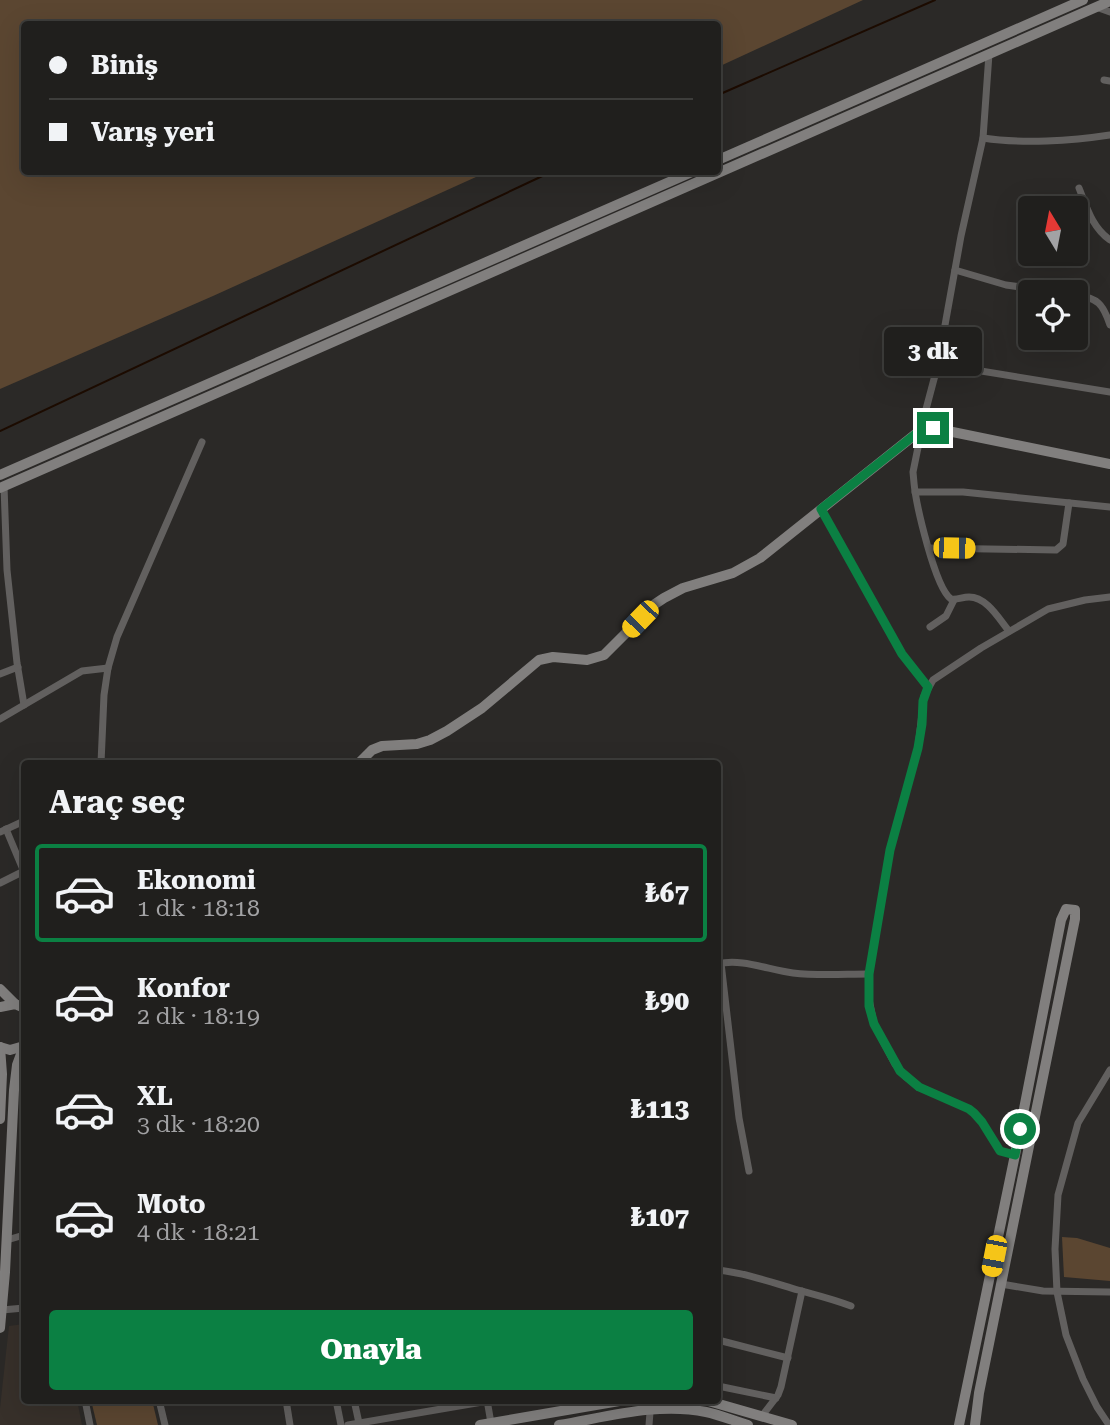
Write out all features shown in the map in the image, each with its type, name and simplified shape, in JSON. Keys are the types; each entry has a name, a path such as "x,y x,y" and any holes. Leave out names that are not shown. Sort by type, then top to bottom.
{"street":[{"path":"721,159 1083,0"},
{"path":"721,172 1110,1"},
{"path":"1096,6 1110,12"},
{"path":"989,54 983,138 954,270 938,364 913,472 915,492 929,548 944,593 954,600 971,597 981,600 1009,631"},
{"path":"983,138 1004,141 1110,135"},
{"path":"0,475 685,175"},
{"path":"24,705 4,573 2,487 713,175"},
{"path":"1079,188 1092,221 1110,240"},
{"path":"954,270 1018,287"},
{"path":"1088,297 1100,304 1110,324"},
{"path":"938,364 1110,391"},
{"path":"363,760 377,748 417,744 447,731 482,708 539,660 553,657 587,660 604,655 655,604 683,588 728,575 750,564 922,430 939,429 1110,464"},
{"path":"101,760 102,707 108,668 117,637 202,442"},
{"path":"915,492 963,492 1110,507"},
{"path":"929,548 1056,550 1063,544 1069,503"},
{"path":"821,509 902,654 928,687"},
{"path":"1015,1155 1000,1151 982,1122 969,1109 919,1087 900,1071 874,1024 869,999 869,974 890,850 918,748 923,701 928,687 938,676 981,648 1048,609 1110,597"},
{"path":"930,626 946,617 954,600"},
{"path":"0,674 18,667"},
{"path":"0,719 82,671 108,668"},
{"path":"21,822 3,830 21,865"},
{"path":"0,883 21,872"},
{"path":"959,1425 1061,920 1066,909 1074,910 1075,919 979,1393 975,1425"},
{"path":"721,963 734,962 806,974 869,974"},
{"path":"721,978 739,1118 749,1171"},
{"path":"0,989 20,1006"},
{"path":"0,1007 5,1004 20,1006"},
{"path":"0,1119 0,1047 10,1050 21,1047"},
{"path":"0,1328 7,1240 13,1090 21,1054"},
{"path":"1109,1425 1076,1364 1062,1321 1057,1292 1055,1249 1058,1195 1078,1123 1110,1070"},
{"path":"7,1240 21,1237"},
{"path":"721,1271 746,1275 851,1306"},
{"path":"1001,1284 1057,1292 1110,1292"},
{"path":"762,1416 781,1387 802,1291"},
{"path":"2,1310 21,1308"},
{"path":"721,1341 788,1358"},
{"path":"721,1387 776,1398"},
{"path":"86,1404 90,1425"},
{"path":"160,1404 165,1425"},
{"path":"287,1404 290,1425"},
{"path":"337,1404 341,1425"},
{"path":"355,1404 359,1423"},
{"path":"348,1425 466,1404"},
{"path":"488,1404 485,1424 602,1404"},
{"path":"719,1404 792,1425"},
{"path":"559,1425 651,1405 700,1411 748,1425"},
{"path":"649,1425 651,1405"}],"shaded area":[{"path":"0,0 863,0 721,66 721,21 21,21 21,175 480,175 0,389"},
{"path":"1062,1237 1077,1238 1110,1248 1110,1281 1064,1277"},
{"path":"21,1324 21,1404 78,1404 82,1425 0,1425 9,1326"},
{"path":"92,1404 153,1404 158,1425 97,1425"}],"waterway":[{"path":"721,94 935,0"},
{"path":"0,431 545,175"}],"route":[{"path":"933,428 917,433 821,509 902,654 928,687 923,701 918,748 890,850 869,974 869,999 874,1024 895,1064 912,1082 969,1109 982,1122 1000,1151 1015,1155 1020,1129"}]}
